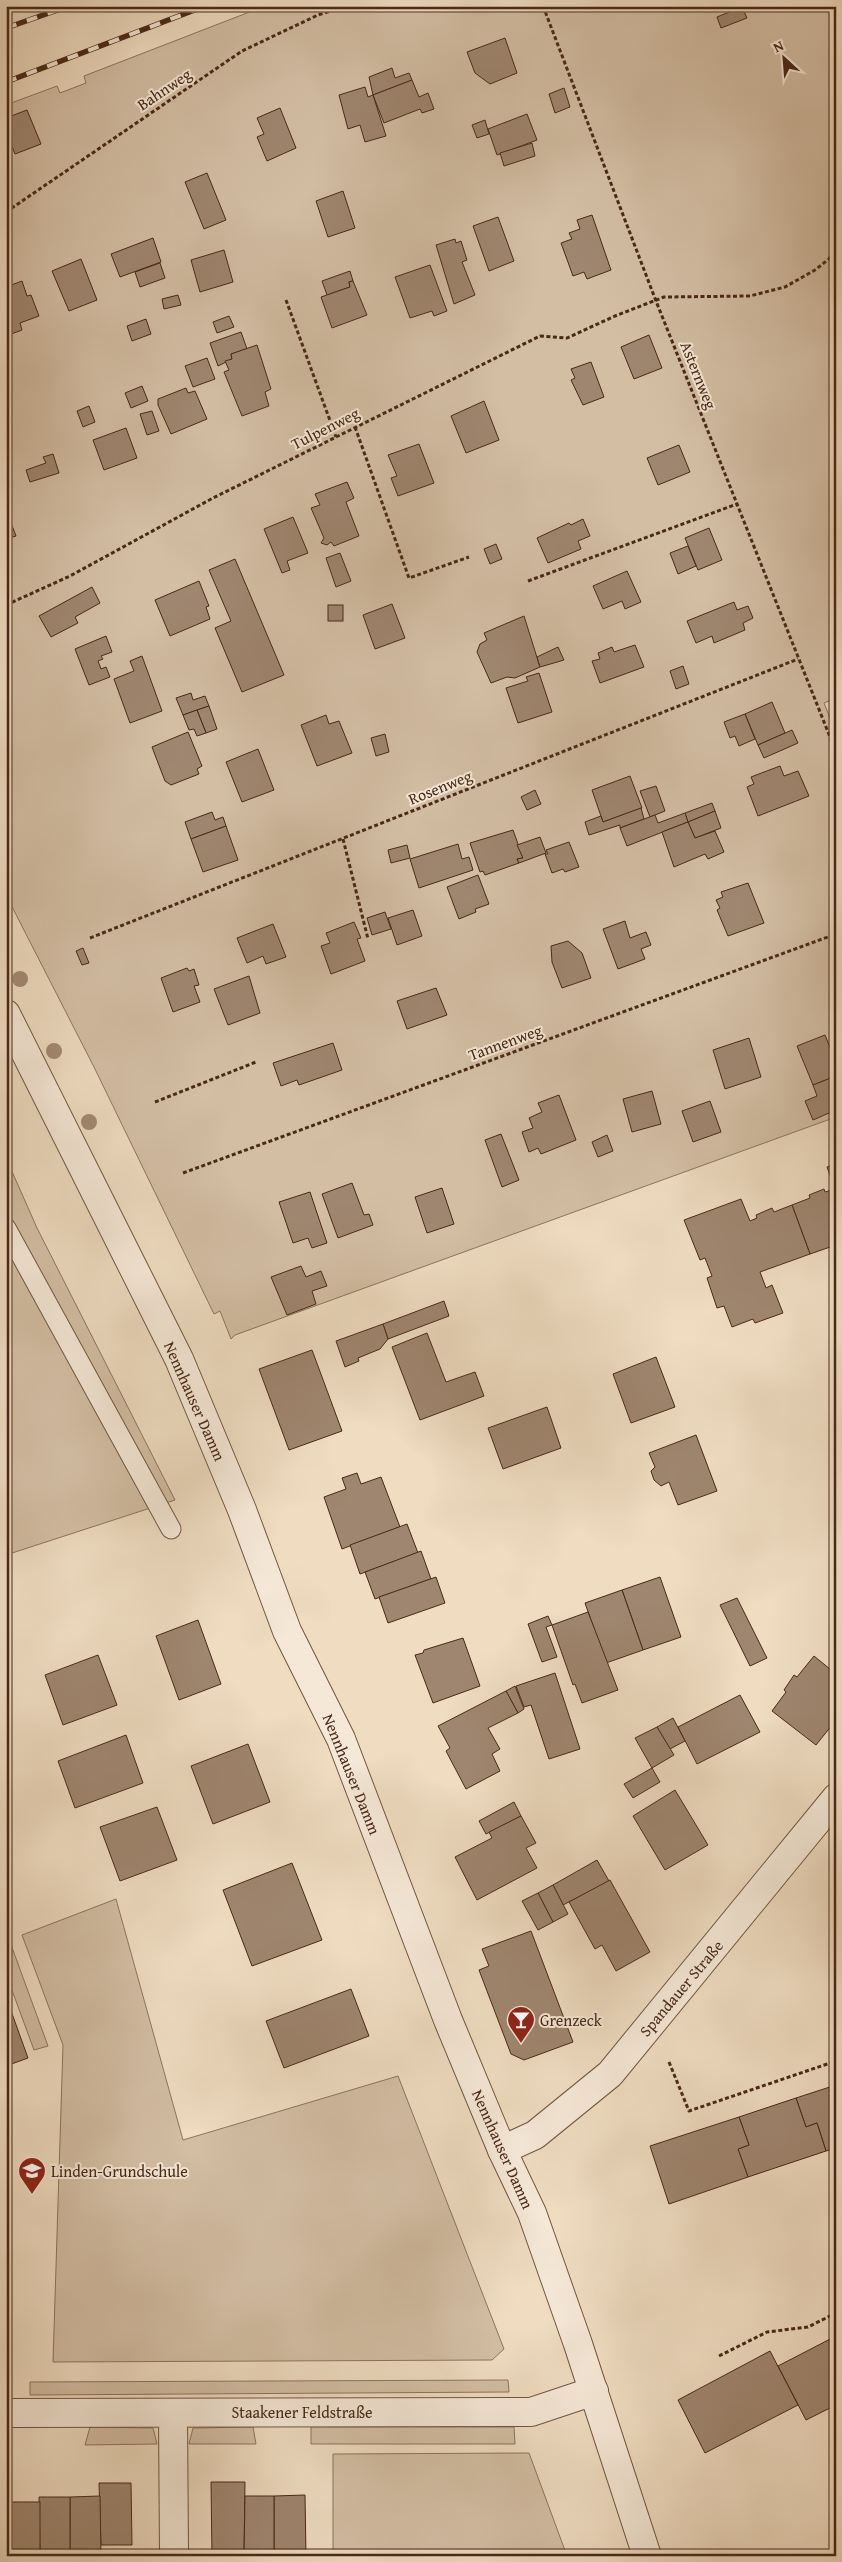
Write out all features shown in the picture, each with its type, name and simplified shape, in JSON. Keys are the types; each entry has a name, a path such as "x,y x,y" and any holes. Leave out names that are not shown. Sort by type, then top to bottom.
{"street":[{"name":"Nennhauser Damm","path":"6,1014 188,1380 242,1510 287,1631 341,1739 448,2020 502,2150 532,2213 594,2391 647,2556"},
{"name":"Spandauer Straße","path":"502,2150 535,2135 610,2074 836,1798"},
{"name":"Staakener Feldstraße","path":"6,2414 531,2412 594,2391"},
{"path":"173,2413 174,2556"}],"lane":[{"path":"6,1228 170,1529"}],"path":[{"name":"Bahnweg","path":"6,212 242,51 318,16 347,6"},
{"name":"Asternweg","path":"543,6 656,300 836,752"},
{"name":"Tulpenweg","path":"6,605 70,576 213,498 540,336 567,338 615,316 664,298 750,296 785,288 815,270 835,250"},
{"path":"286,300 336,437"},
{"path":"355,427 409,578 469,556"},
{"path":"528,581 737,504"},
{"name":"Rosenweg","path":"90,938 798,659"},
{"path":"343,839 368,939"},
{"name":"Tannenweg","path":"183,1173 836,934"},
{"path":"155,1102 256,1062"},
{"path":"669,2062 689,2111 836,2061"},
{"path":"719,2356 766,2332 808,2327 836,2313"}],"shaded area":[{"path":"265,6 836,6 836,698 824,703 836,733 836,1117 235,1335 231,1339 220,1311 214,1314 94,1067 6,895 6,105 57,86 60,93 86,83 84,76"},
{"path":"6,1158 37,1228 175,1500 6,1555"},
{"path":"116,1899 183,2140 398,2076 504,2349 492,2360 53,2362 63,2045 22,1935"},
{"path":"6,1931 48,2046 34,2050 6,1974"},
{"path":"508,2380 509,2392 30,2395 30,2382"},
{"path":"90,2427 153,2428 157,2444 85,2445"},
{"path":"253,2427 256,2444 189,2444 193,2428"},
{"path":"311,2427 514,2427 515,2444 311,2444"},
{"path":"529,2453 567,2556 333,2556 333,2454"}],"building":[{"path":"742,7 747,18 721,28 717,17"},
{"path":"505,38 517,73 490,84 475,73 467,52"},
{"path":"392,68 395,78 409,73 412,80 373,95 369,77"},
{"path":"412,80 419,97 428,93 434,109 422,113 420,109 384,123 373,95"},
{"path":"365,87 368,97 373,95 386,136 365,142 360,125 348,129 339,95"},
{"path":"564,88 570,107 555,113 549,94"},
{"path":"280,108 296,148 267,161 257,137 264,134 257,118"},
{"path":"27,110 41,144 15,154 6,131 6,118"},
{"path":"527,114 537,140 497,155 488,129"},
{"path":"485,120 489,134 477,138 472,125"},
{"path":"532,143 535,156 504,166 500,153"},
{"path":"207,173 226,220 204,229 185,182"},
{"path":"343,191 355,228 328,237 316,201"},
{"path":"592,215 611,270 587,279 584,272 573,276 561,243 572,239 569,233 580,229 577,220"},
{"path":"498,217 514,261 489,271 473,226"},
{"path":"153,238 161,262 120,277 111,254"},
{"path":"455,239 456,243 461,241 467,260 462,262 475,295 454,304 436,245"},
{"path":"224,250 233,282 200,292 191,260"},
{"path":"81,259 97,300 69,311 52,271"},
{"path":"160,263 165,278 140,287 135,272"},
{"path":"430,265 447,311 434,316 432,311 410,318 395,277"},
{"path":"350,271 353,281 349,282 350,287 327,295 322,281"},
{"path":"22,281 27,296 31,295 39,316 20,323 22,330 6,336 6,287"},
{"path":"353,281 367,315 332,328 321,297 350,287 349,282"},
{"path":"178,295 181,305 164,309 162,299"},
{"path":"229,316 234,327 217,333 213,322"},
{"path":"146,319 151,334 132,341 127,326"},
{"path":"241,332 247,349 231,354 232,359 218,366 210,343"},
{"path":"649,335 662,368 634,379 621,347"},
{"path":"257,345 271,389 265,392 269,406 242,416 224,372 229,370 225,361 232,359 231,354"},
{"path":"207,358 215,379 193,387 185,366"},
{"path":"591,362 604,397 583,405 571,380 575,378 571,369"},
{"path":"142,386 148,401 131,408 125,393"},
{"path":"186,388 188,393 195,391 207,419 171,434 158,405 158,399"},
{"path":"484,401 499,440 466,453 451,416"},
{"path":"89,406 95,422 83,427 77,411"},
{"path":"152,411 159,431 147,435 140,414"},
{"path":"126,428 137,458 104,470 93,440"},
{"path":"419,444 434,483 398,496 391,478 397,476 388,455"},
{"path":"679,445 690,472 658,485 647,458"},
{"path":"53,454 59,473 30,482 26,470 46,463 43,457"},
{"path":"347,482 354,498 346,502 359,536 334,546 331,542 327,545 321,543 324,538 311,508 320,505 315,494"},
{"path":"6,510 16,536 6,539"},
{"path":"293,517 308,553 287,561 290,570 282,573 264,529"},
{"path":"583,519 590,536 578,541 581,549 548,563 537,538 569,523 571,525"},
{"path":"709,528 722,560 698,570 685,538"},
{"path":"496,544 502,559 490,564 484,549"},
{"path":"688,546 696,566 678,574 670,553"},
{"path":"340,553 351,581 336,587 326,558"},
{"path":"235,559 284,675 242,692 215,628 231,621 209,570"},
{"path":"627,571 641,602 625,609 622,601 603,609 593,586"},
{"path":"199,581 209,606 206,607 210,619 170,636 155,600"},
{"path":"92,587 100,603 75,617 78,623 51,637 39,616"},
{"path":"734,602 737,610 748,606 753,618 743,623 745,630 714,643 712,636 696,643 687,621"},
{"path":"392,604 405,638 375,649 363,615"},
{"path":"328,605 343,605 343,621 328,621"},
{"path":"524,616 540,667 515,678 507,677 491,683 477,652 480,644 487,640 484,633"},
{"path":"106,636 112,652 101,656 103,659 98,661 101,669 106,667 110,677 89,685 75,649"},
{"path":"635,645 644,667 600,683 592,661 600,659 598,653 612,647 614,652"},
{"path":"558,647 564,660 540,667 537,657"},
{"path":"142,656 162,711 130,723 114,679 134,671 130,661"},
{"path":"683,666 689,684 676,689 670,671"},
{"path":"539,673 552,712 518,723 506,688 528,681 526,677"},
{"path":"191,693 193,700 205,696 209,706 183,715 176,698"},
{"path":"772,702 785,733 758,745 745,714"},
{"path":"209,706 217,729 206,733 197,710"},
{"path":"197,710 206,733 197,736 194,729 189,730 183,715"},
{"path":"745,714 755,739 739,746 735,736 730,738 724,722"},
{"path":"326,715 329,724 339,721 352,753 317,766 301,725"},
{"path":"792,730 798,743 764,758 758,745"},
{"path":"188,732 202,766 197,769 199,774 171,785 165,781 152,747"},
{"path":"385,734 389,752 376,756 371,738"},
{"path":"258,749 274,790 242,802 226,762"},
{"path":"780,766 784,776 798,771 809,796 758,816 747,787 754,784 751,777"},
{"path":"630,776 642,808 603,822 592,790"},
{"path":"656,786 665,811 650,817 640,791"},
{"path":"535,790 541,804 527,810 521,797"},
{"path":"712,803 715,811 688,822 685,813"},
{"path":"641,808 644,819 620,828 620,825 589,835 585,822 601,816 603,822"},
{"path":"715,811 721,828 695,838 688,822"},
{"path":"212,812 215,820 223,817 226,826 191,839 185,822"},
{"path":"685,813 688,822 627,846 620,828 655,815 658,823"},
{"path":"688,822 695,838 715,831 724,852 708,859 705,854 674,867 662,832"},
{"path":"226,826 238,860 203,872 191,839"},
{"path":"513,830 523,858 517,859 519,863 485,875 483,871 480,872 470,843"},
{"path":"540,837 546,853 519,863 517,859 523,858 517,845"},
{"path":"569,842 579,867 565,872 563,869 552,873 545,854 548,854 546,850"},
{"path":"458,844 462,859 469,857 473,870 419,888 410,859"},
{"path":"407,845 410,858 391,863 388,850"},
{"path":"478,875 489,904 475,909 476,912 459,919 447,887"},
{"path":"748,883 764,923 728,936 717,910 720,908 716,900 723,897 721,892"},
{"path":"413,910 422,936 397,945 388,918"},
{"path":"385,912 391,929 372,935 367,918"},
{"path":"625,921 630,938 646,932 651,945 641,949 645,959 618,969 603,929"},
{"path":"354,922 361,938 357,939 365,961 331,974 321,946 330,943 326,933"},
{"path":"273,924 286,957 266,964 263,956 247,963 237,938"},
{"path":"568,941 582,953 591,978 562,988 552,962 551,946"},
{"path":"83,948 89,963 82,965 76,951"},
{"path":"187,968 189,971 194,969 199,985 194,986 200,1002 173,1012 161,978"},
{"path":"249,976 260,1013 228,1025 214,989"},
{"path":"436,988 447,1015 407,1029 397,1001"},
{"path":"825,1035 836,1063 836,1076 813,1085 797,1046"},
{"path":"749,1038 761,1077 725,1089 713,1050"},
{"path":"333,1043 342,1070 299,1085 297,1080 281,1086 273,1063"},
{"path":"836,1076 836,1110 813,1120 805,1101 817,1096 813,1085"},
{"path":"652,1091 661,1124 632,1132 623,1099"},
{"path":"559,1095 576,1140 541,1154 538,1148 529,1152 522,1132 533,1128 529,1118 542,1112 538,1103"},
{"path":"710,1101 721,1132 693,1142 682,1111"},
{"path":"501,1134 519,1180 502,1187 485,1140"},
{"path":"607,1135 613,1151 598,1157 592,1142"},
{"path":"836,1164 836,1245 810,1254 792,1205 810,1198 809,1195 824,1189 825,1192 835,1189 827,1167"},
{"path":"352,1183 364,1215 369,1214 373,1225 338,1238 322,1194"},
{"path":"442,1188 454,1224 427,1233 415,1197"},
{"path":"310,1192 327,1243 312,1248 308,1238 293,1243 279,1202"},
{"path":"741,1199 750,1221 757,1218 756,1215 772,1208 774,1212 792,1205 810,1254 760,1272 766,1288 772,1285 783,1313 755,1323 753,1319 732,1327 724,1306 717,1308 707,1278 712,1276 705,1258 700,1260 684,1220"},
{"path":"301,1266 306,1277 321,1271 327,1286 312,1291 316,1304 287,1315 271,1277"},
{"path":"444,1301 449,1316 388,1339 383,1324"},
{"path":"383,1324 388,1339 380,1349 358,1358 359,1361 345,1367 336,1341"},
{"path":"427,1333 446,1382 475,1372 484,1396 420,1420 392,1347"},
{"path":"312,1350 342,1431 289,1450 259,1369"},
{"path":"656,1357 675,1407 631,1423 613,1374"},
{"path":"547,1407 561,1448 503,1469 488,1428"},
{"path":"696,1435 717,1491 678,1505 669,1482 661,1486 654,1480 651,1471 655,1467 649,1453"},
{"path":"357,1473 361,1484 381,1477 400,1527 342,1549 324,1497 346,1489 342,1478"},
{"path":"407,1524 418,1553 360,1574 350,1545"},
{"path":"421,1551 431,1579 375,1599 365,1572"},
{"path":"436,1577 445,1603 388,1623 379,1597"},
{"path":"660,1577 681,1637 643,1650 622,1590"},
{"path":"622,1590 643,1650 606,1663 585,1603"},
{"path":"737,1598 767,1658 750,1666 720,1605"},
{"path":"588,1612 618,1690 582,1703 575,1684 573,1685 552,1625"},
{"path":"548,1616 552,1625 546,1627 557,1657 542,1662 528,1624"},
{"path":"198,1620 221,1684 179,1700 156,1636"},
{"path":"463,1638 480,1686 433,1703 415,1655 423,1653 424,1650"},
{"path":"98,1655 117,1705 63,1725 45,1675"},
{"path":"814,1656 836,1674 836,1720 816,1745 772,1711 786,1692 784,1690 794,1675 797,1677"},
{"path":"555,1673 580,1749 549,1759 531,1705 524,1707 516,1686"},
{"path":"515,1686 524,1709 518,1713 506,1691"},
{"path":"506,1691 518,1713 488,1728 500,1749 492,1754 500,1771 466,1789 446,1751 450,1748 438,1726"},
{"path":"740,1695 760,1732 697,1764 678,1727"},
{"path":"673,1718 685,1741 670,1749 657,1727"},
{"path":"657,1727 674,1755 652,1768 635,1738"},
{"path":"126,1735 143,1783 75,1808 58,1761"},
{"path":"248,1744 270,1802 213,1824 191,1766"},
{"path":"652,1768 660,1782 633,1798 624,1784"},
{"path":"675,1790 708,1845 665,1870 633,1816"},
{"path":"514,1802 521,1816 486,1834 479,1821"},
{"path":"157,1807 177,1860 120,1881 100,1827"},
{"path":"521,1816 536,1843 526,1848 537,1868 477,1900 455,1857 492,1838 489,1832"},
{"path":"597,1860 609,1881 563,1905 553,1885"},
{"path":"292,1863 322,1940 252,1966 223,1890"},
{"path":"610,1880 650,1952 616,1971 602,1945 595,1949 569,1902"},
{"path":"553,1885 568,1914 553,1922 538,1893"},
{"path":"538,1893 553,1922 538,1930 522,1901"},
{"path":"531,1931 573,2042 524,2060 511,2054 479,1970 489,1966 482,1949"},
{"path":"351,1989 369,2036 284,2068 266,2021"},
{"path":"6,1997 28,2058 6,2066"},
{"path":"836,2085 836,2148 826,2151 817,2123 806,2127 796,2098"},
{"path":"796,2098 806,2127 817,2123 826,2151 748,2177 738,2149 749,2145 739,2117"},
{"path":"739,2117 749,2145 738,2149 748,2177 669,2204 650,2146"},
{"path":"836,2336 836,2405 806,2420 778,2366"},
{"path":"770,2351 798,2405 705,2453 678,2400"},
{"path":"211,2482 245,2482 244,2556 212,2556"},
{"path":"99,2483 131,2483 132,2545 101,2545"},
{"path":"305,2495 306,2556 274,2556 274,2496"},
{"path":"100,2496 101,2556 70,2556 70,2497"},
{"path":"245,2496 274,2496 274,2556 244,2556"},
{"path":"39,2497 70,2497 70,2556 40,2556"},
{"path":"6,2502 10,2502 10,2556 6,2556"},
{"path":"10,2502 40,2502 40,2556 10,2556"}],"railway":[{"path":"6,28 69,6"},
{"path":"6,82 205,6"}],"place":[{"name":"Grenzeck","path":"521,2044"},
{"name":"Linden-Grundschule","path":"32,2195"}]}
